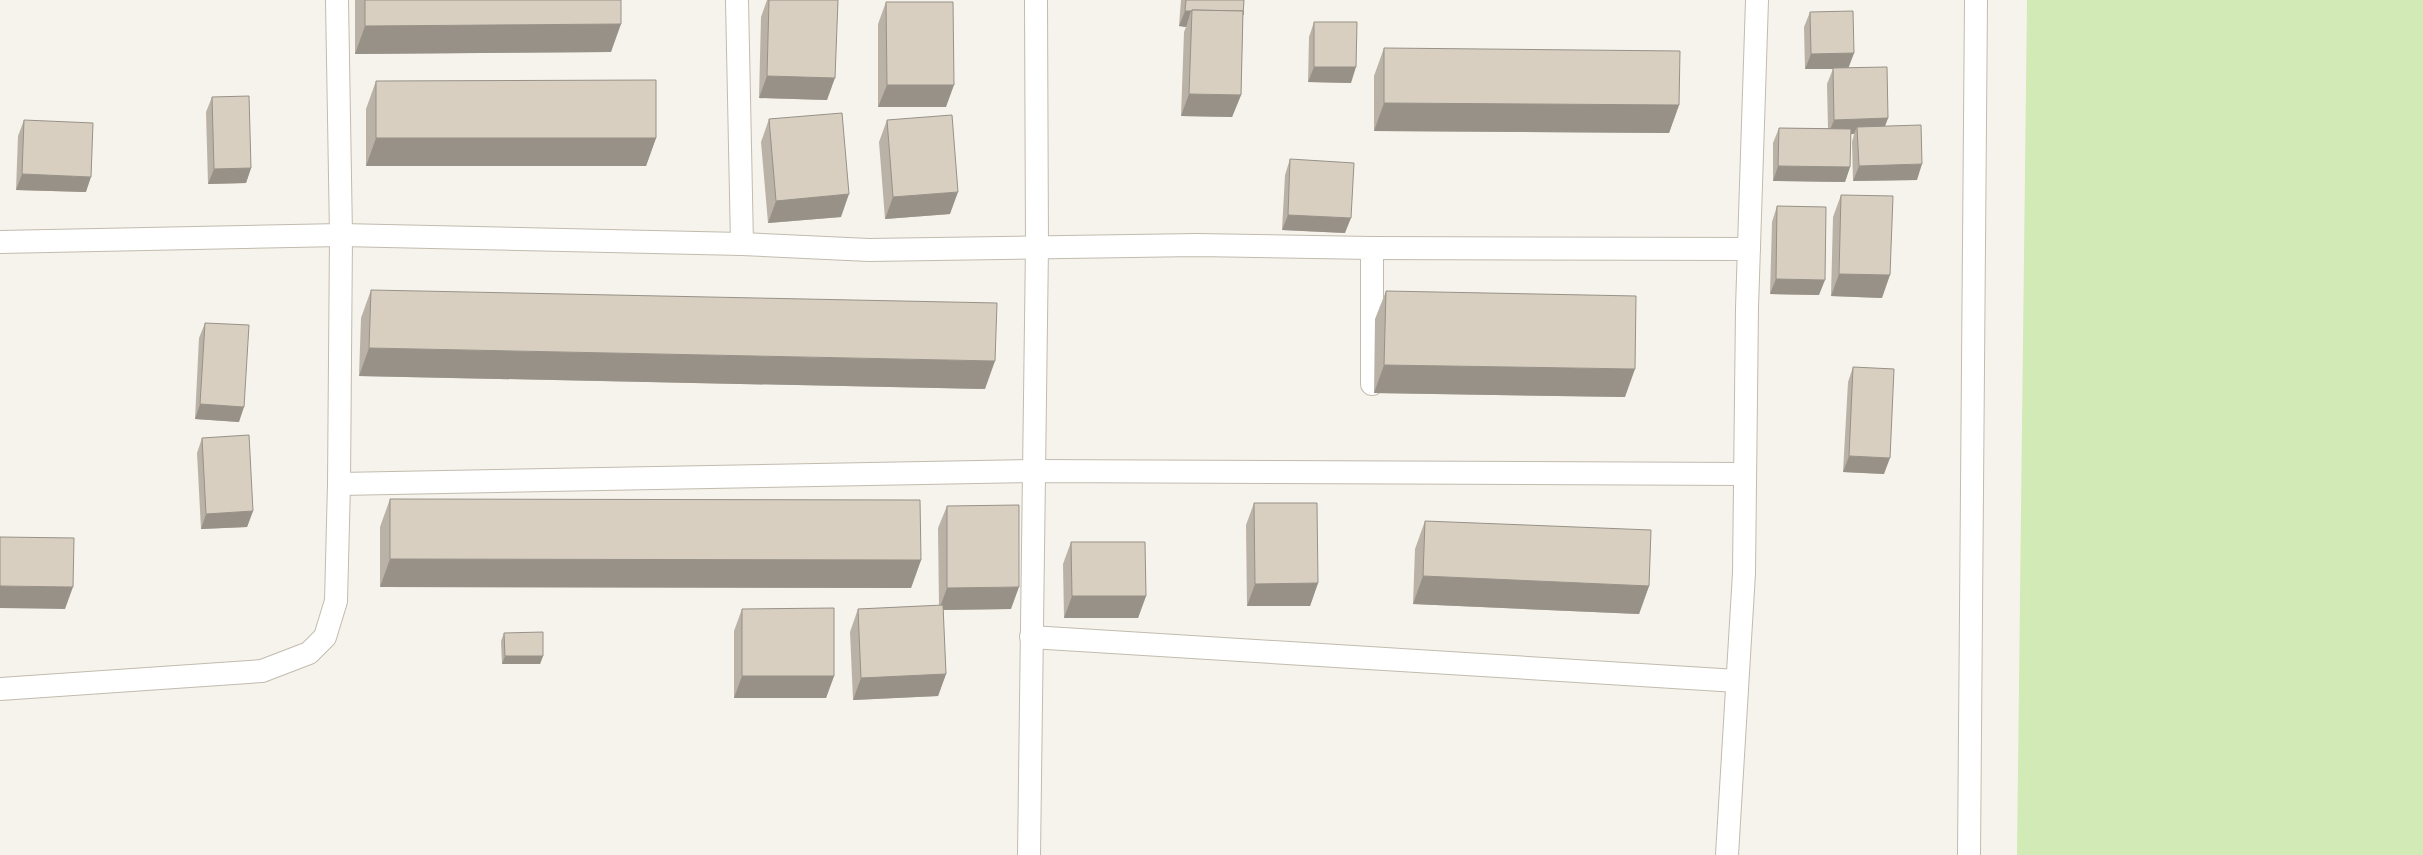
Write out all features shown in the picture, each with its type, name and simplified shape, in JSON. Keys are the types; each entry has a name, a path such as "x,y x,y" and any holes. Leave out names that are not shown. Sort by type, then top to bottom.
{"street":[{"path":"0,689 262,671 309,653 325,637 336,601 339,484 341,235 337,0"},
{"path":"737,0 742,244"},
{"path":"1029,855 1037,246 1036,0"},
{"path":"1727,855 1744,573 1749,248 1757,0"},
{"path":"1969,855 1976,0"},
{"path":"0,242 341,235 742,244 869,250 1037,246 1197,245 1372,248 1749,248"},
{"path":"1372,248 1372,384"},
{"path":"339,484 1034,471 1745,474"},
{"path":"1031,637 1737,681"}],"green space":[{"path":"2027,0 2423,0 2423,855 2017,855"}],"building":[{"path":"365,0 621,0 621,24 365,26"},
{"path":"769,0 838,0 835,78 767,76"},
{"path":"1186,0 1244,0 1243,15 1243,11 1185,11"},
{"path":"886,2 953,2 954,85 887,85"},
{"path":"1192,10 1243,11 1241,95 1189,94"},
{"path":"1853,11 1854,53 1811,54 1810,12"},
{"path":"1314,22 1357,22 1356,67 1314,67"},
{"path":"1384,48 1680,51 1679,105 1384,103"},
{"path":"1887,67 1888,118 1834,120 1833,68"},
{"path":"656,80 656,138 376,138 376,81"},
{"path":"249,96 251,168 214,169 212,97"},
{"path":"842,113 849,194 776,201 769,119"},
{"path":"952,115 958,192 893,197 887,120"},
{"path":"24,120 93,123 91,177 22,174"},
{"path":"1921,125 1922,164 1859,166 1857,127"},
{"path":"1779,128 1851,129 1850,167 1778,166"},
{"path":"1290,159 1354,163 1351,218 1288,215"},
{"path":"1841,195 1893,196 1890,275 1839,274"},
{"path":"1777,206 1826,207 1825,280 1776,279"},
{"path":"371,290 997,303 995,361 369,348"},
{"path":"1386,291 1636,296 1635,369 1384,365"},
{"path":"205,323 249,325 244,407 200,404"},
{"path":"1853,367 1894,369 1890,458 1849,456"},
{"path":"249,435 253,511 206,514 202,438"},
{"path":"390,499 920,500 921,560 390,559"},
{"path":"1254,503 1317,503 1318,583 1255,584"},
{"path":"1019,505 1019,587 947,588 947,506"},
{"path":"1425,521 1651,530 1649,586 1423,576"},
{"path":"0,537 74,538 73,587 0,586"},
{"path":"1071,542 1145,542 1146,596 1072,596"},
{"path":"943,605 946,674 861,678 858,609"},
{"path":"834,608 834,676 742,676 742,609"},
{"path":"543,632 543,656 505,656 504,633"}]}
